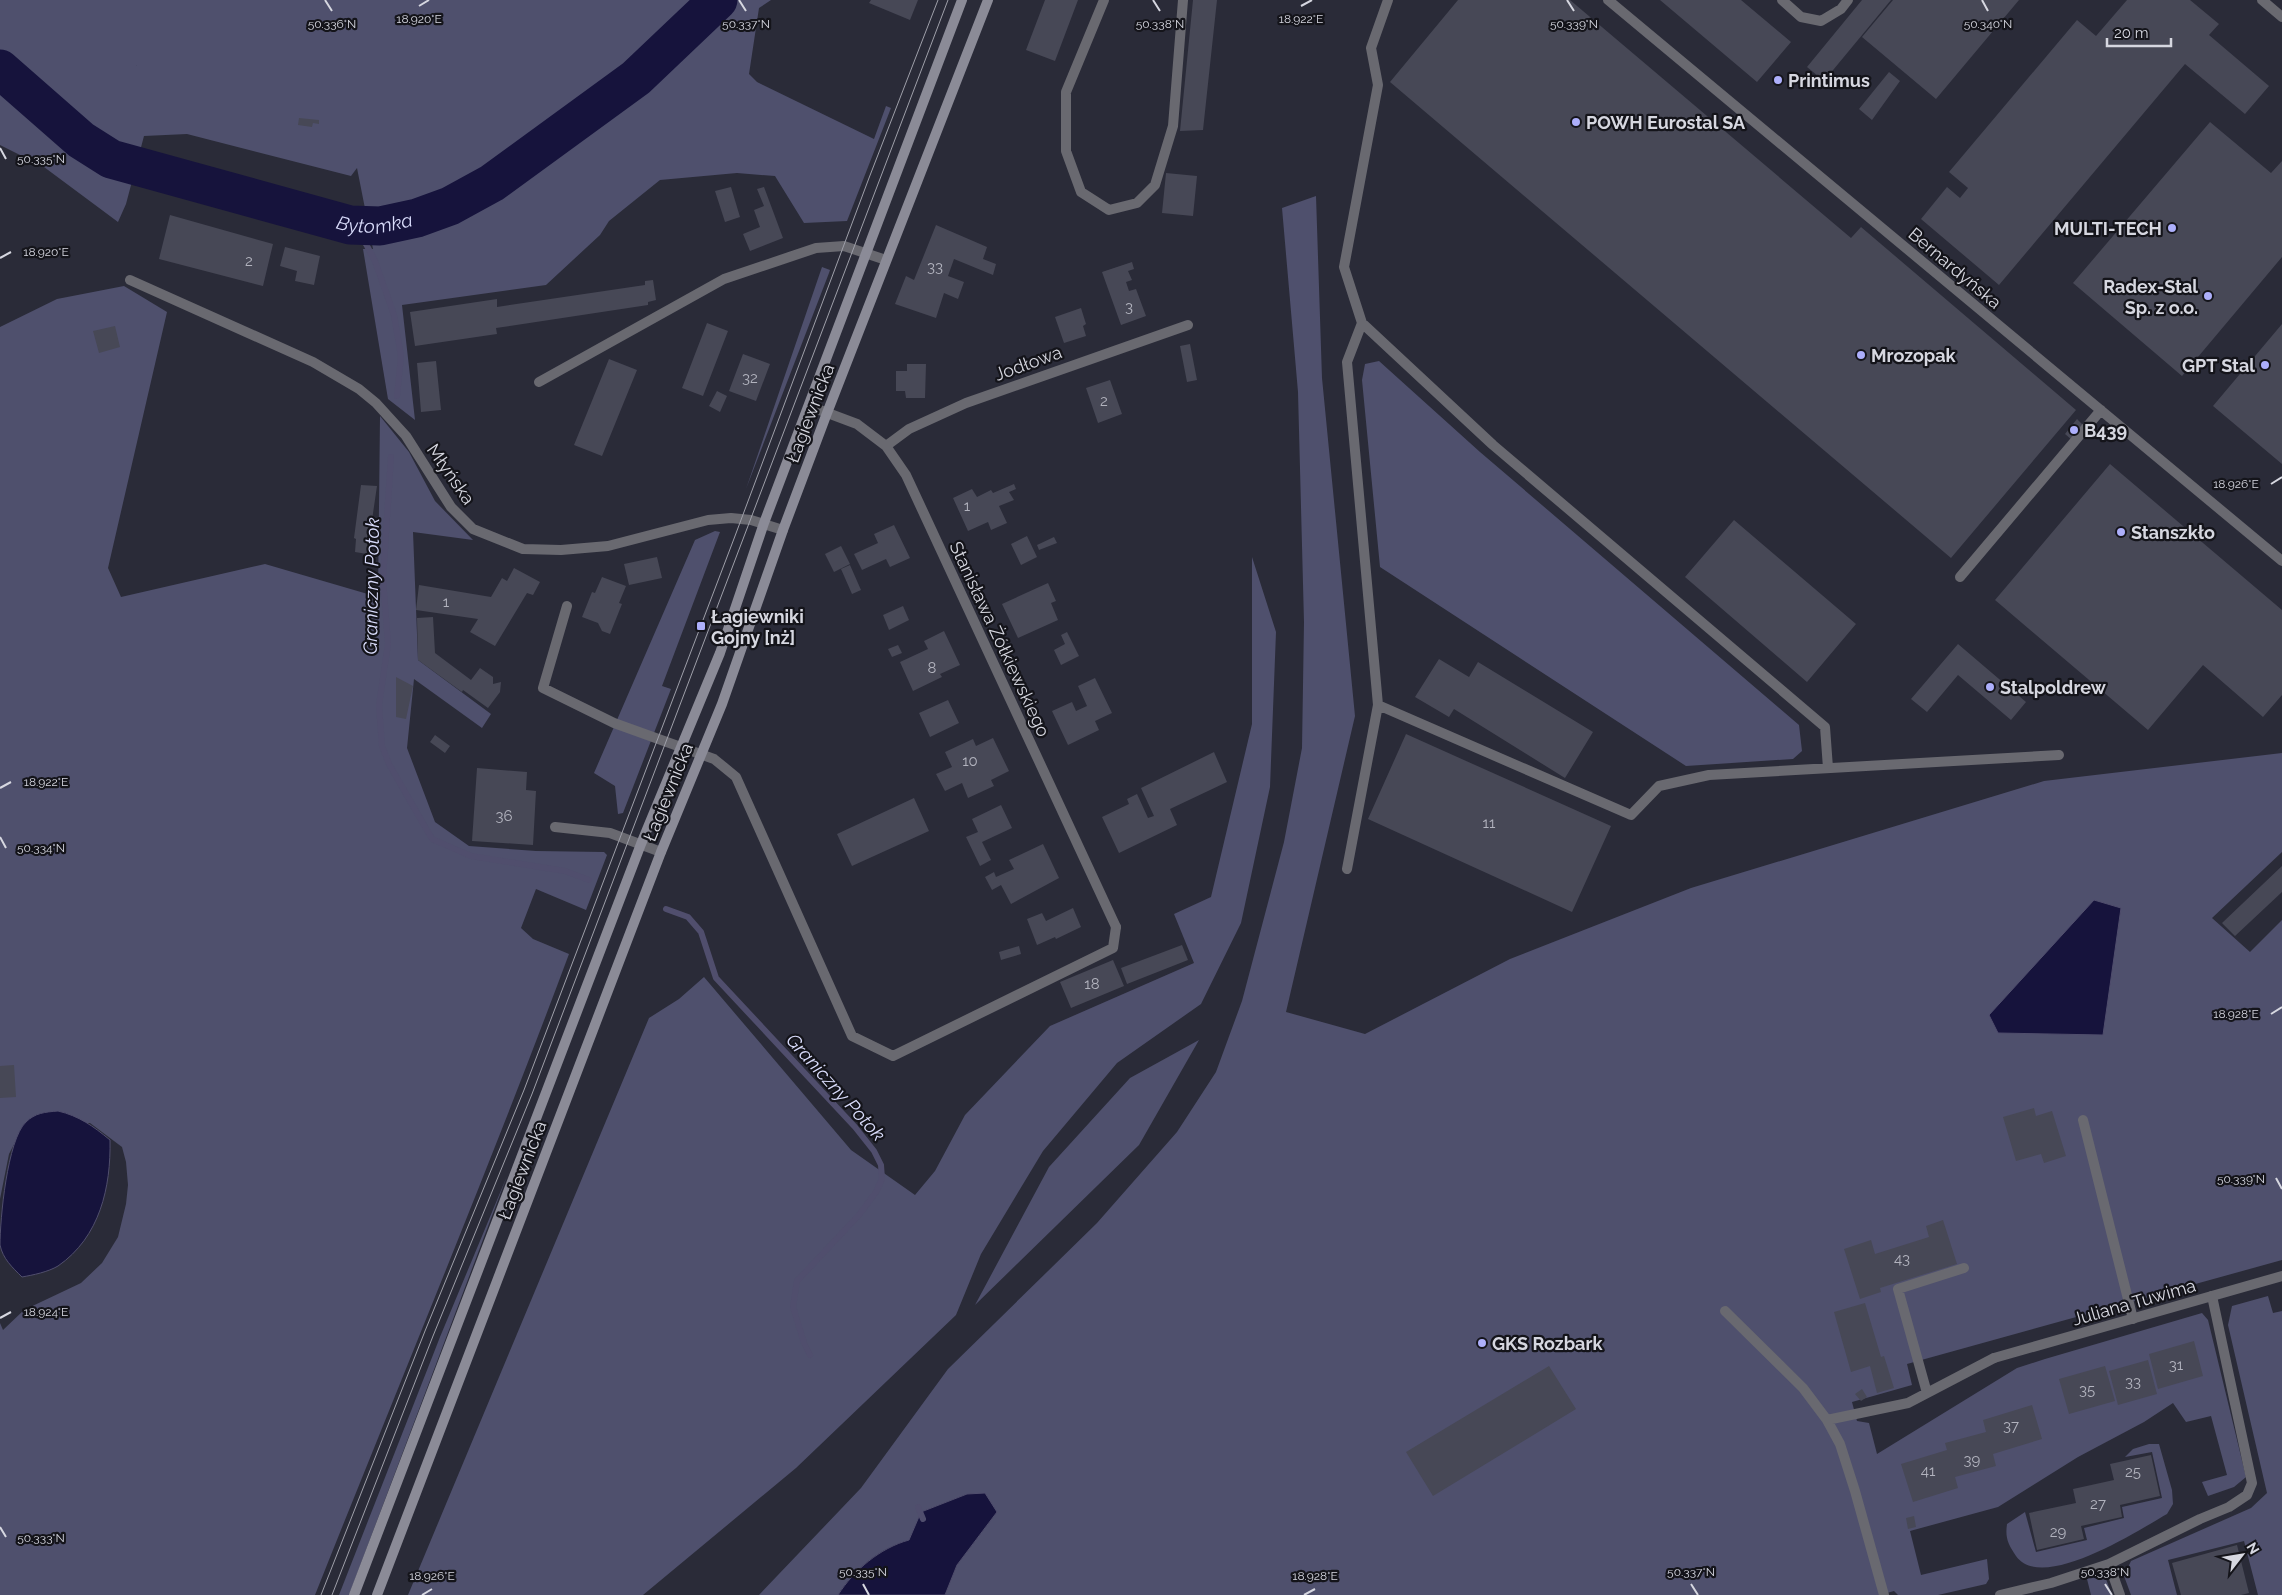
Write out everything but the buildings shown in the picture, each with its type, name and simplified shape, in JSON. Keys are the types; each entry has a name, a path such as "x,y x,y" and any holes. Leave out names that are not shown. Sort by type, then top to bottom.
{"main road":[{"name":"Łagiewnicka","path":"354,1595 641,844 720,653 764,523 962,0"},
{"name":"Łagiewnicka","path":"377,1595 661,852 745,641 783,530 827,413 988,0"}],"street":[{"path":"1104,0 1066,92 1066,151 1081,192 1109,210 1137,203 1155,185 1173,126 1183,0"},
{"path":"1388,0 1371,48 1378,85 1344,267 1362,323 1493,445 1825,727 1828,768"},
{"name":"Bernardyńska","path":"1608,0 2282,561"},
{"path":"1782,0 1801,17 1821,21 1842,9 1848,0"},
{"path":"2262,0 2282,17"},
{"path":"539,382 724,279 816,248 844,246 886,260"},
{"name":"Młyńska","path":"130,280 313,362 359,389 376,403 406,436 451,507 473,529 523,549 561,550 608,546 708,520 731,518 764,523 783,530"},
{"path":"1347,869 1378,705 1347,362 1362,323"},
{"name":"Jodłowa","path":"886,446 908,428 966,403 1188,325"},
{"name":"Stanisława Żółkiewskiego","path":"701,755 714,759 736,777 852,1036 892,1056 1113,948 1116,927 906,475 886,446 857,424 809,406"},
{"path":"1960,577 2102,410"},
{"path":"567,606 543,688 614,723 681,746 701,755"},
{"path":"1378,705 1631,815 1659,786 1709,774 2059,755"},
{"path":"555,827 610,833 661,852"},
{"path":"2083,1120 2133,1319"},
{"path":"1927,1393 1898,1290 1964,1268"},
{"name":"Juliana Tuwima","path":"1827,1420 1908,1403 1994,1358 2282,1276"},
{"path":"2000,1595 2051,1583 2109,1564 2200,1519 2229,1508 2247,1495 2252,1483 2212,1296"},
{"path":"1725,1311 1803,1388 1827,1420 1840,1444 1884,1595"},
{"path":"2109,1564 2120,1595"}],"shaded area":[{"path":"0,0 771,0 759,8 749,74 757,82 874,139 886,106 891,108 847,221 804,223 775,176 737,173 660,180 609,221 600,235 546,285 402,305 415,420 388,399 363,249 373,249 357,168 351,176 187,134 144,136 126,204 118,222 44,167 0,145"},
{"path":"1316,196 1322,378 1355,716 1286,1012 1365,1034 1510,959 1691,888 2044,781 2282,753 2282,852 2212,918 2250,952 2282,920 2282,1260 1907,1364 1912,1385 1852,1402 1857,1421 1869,1423 1877,1454 2017,1368 2202,1313 2208,1320 2246,1477 2234,1487 2208,1496 2202,1482 2227,1475 2211,1416 2186,1422 2173,1403 2144,1422 2078,1457 1998,1507 1910,1531 1921,1575 1987,1559 1989,1579 1986,1584 1938,1595 1898,1595 1894,1591 1880,1595 945,1595 957,1565 996,1513 967,1494 921,1512 910,1540 899,1543 878,1554 860,1568 838,1595 759,1595 861,1488 948,1369 1097,1223 1177,1132 1216,1072 1242,1001 1284,842 1302,748 1304,622 1298,392 1282,208"},
{"path":"822,267 830,270 829,273 746,489"},
{"path":"124,286 167,312 108,568 121,597 265,564 378,597 380,416 409,452 435,501 473,540 413,532 418,660 491,714 482,728 414,679 407,748 435,822 469,846 536,851 604,852 607,855 586,910 536,889 521,928 533,939 569,954 476,1195 315,1595 0,1595 0,1323 3,1330 24,1310 81,1283 102,1263 118,1237 126,1204 128,1185 126,1162 122,1147 90,1123 25,1123 9,1154 0,1199 0,327 57,299"},
{"path":"1379,361 1480,452 1799,725 1802,751 1793,759 1686,766 1380,567 1362,380 1365,364"},
{"path":"715,531 720,532 662,686 671,689 623,813 618,814 615,786 594,773 695,540"},
{"path":"1252,557 1276,632 1270,787 1241,923 1201,1004 1117,1063 1043,1151 981,1254 956,1315 796,1468 643,1595 408,1595 649,1018 679,999 704,977 851,1150 915,1195 935,1171 965,1115 1050,1026 1194,963 1174,914 1211,897 1252,724"},
{"path":"2094,900 2121,908 2103,1035 1998,1033 1989,1015"},
{"path":"1199,1040 1139,1145 975,1305 1049,1167 1130,1078"},
{"path":"58,1111 86,1122 110,1140 110,1158 105,1193 93,1226 84,1241 72,1254 54,1268 22,1277 6,1259 0,1245 1,1218 9,1162 19,1131 26,1122 40,1114"},
{"path":"507,1176 349,1595 339,1595 440,1337"},
{"path":"2268,1296 2273,1313 2282,1311 2282,1595 2258,1595 2244,1541 2168,1560 2177,1595 2131,1595 2124,1576 2131,1561 2251,1508 2267,1493 2228,1325 2232,1306"},
{"path":"2149,1444 2159,1444 2172,1490 2173,1504 2167,1514 2114,1544 2068,1563 2047,1567 2029,1565 2016,1556 2008,1541 2006,1533 2007,1524 2025,1512 2036,1552 2087,1540 2084,1528 2124,1518 2122,1507 2162,1498 2152,1452 2125,1457 2133,1449"},
{"path":"985,1493 997,1512 957,1565 945,1595 838,1595 852,1577 878,1554 909,1540 921,1512 967,1494"},
{"path":"2099,1576 2106,1579 2112,1595 2091,1595 2087,1579"}],"waterway":[{"name":"Bytomka","path":"0,69 81,140 111,159 350,225 380,226 417,218 450,206 492,183 636,78 718,0"},
{"name":"Graniczny Potok","path":"350,225 366,244 375,261 394,315 401,356 397,396"},
{"name":"Graniczny Potok","path":"391,457 383,579 388,644 379,705 382,746 389,764 432,839 471,856 565,871 589,880"},
{"name":"Graniczny Potok","path":"666,909 688,917 701,932 716,978 855,1127 874,1151 881,1165 882,1179 876,1192 859,1215 797,1281 793,1307 804,1343 810,1355"},
{"name":"Graniczny Potok","path":"918,1507 923,1519"}],"tram line":[{"path":"321,1595 425,1331 524,1090 938,0"},
{"path":"332,1595 433,1336 532,1094 948,0"}],"place":[{"name":"Printimus","path":"1778,80"},
{"name":"POWH Eurostal SA","path":"1576,122"},
{"name":"MULTI-TECH","path":"2172,228"},
{"name":"Radex-Stal Sp. z o.o.","path":"2208,296"},
{"name":"Mrozopak","path":"1861,355"},
{"name":"GPT Stal","path":"2265,365"},
{"name":"B439","path":"2074,430"},
{"name":"Stanszkło","path":"2121,532"},
{"name":"Łagiewniki Gojny [nż]","path":"701,626"},
{"name":"Stalpoldrew","path":"1990,687"},
{"name":"GKS Rozbark","path":"1482,1343"}]}
